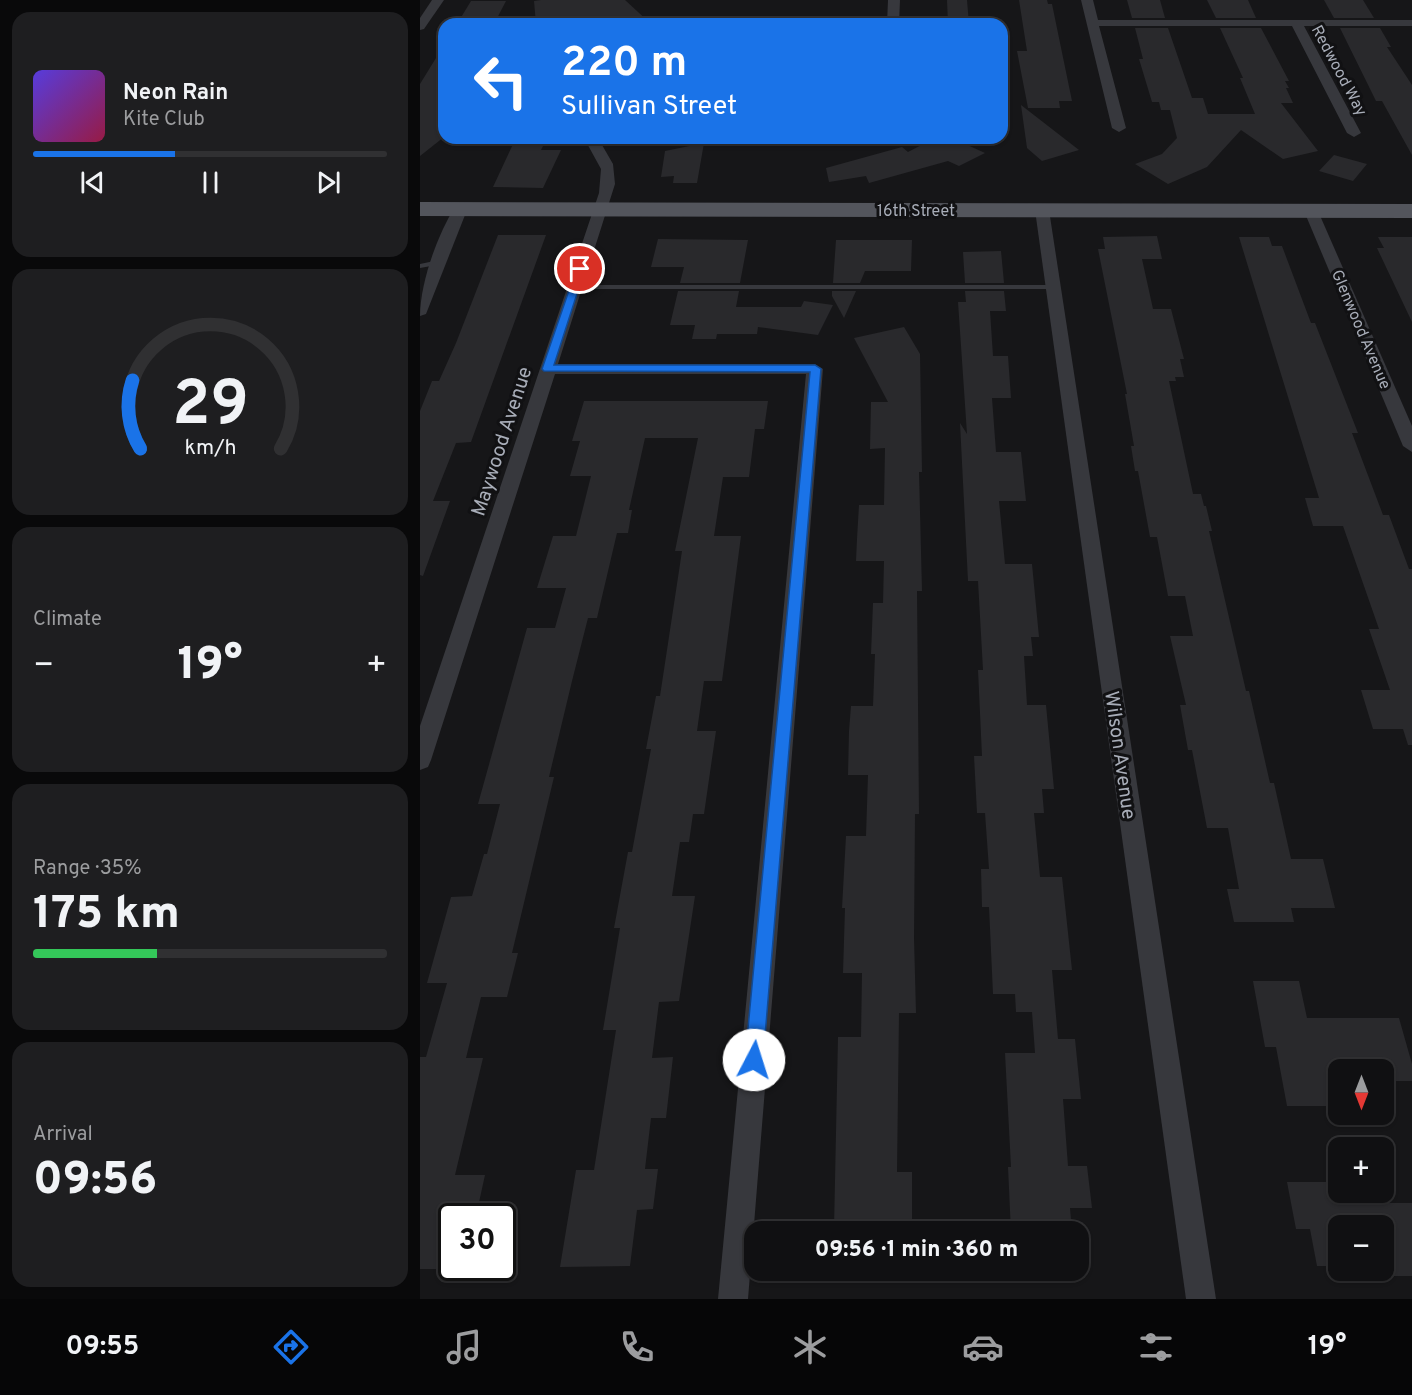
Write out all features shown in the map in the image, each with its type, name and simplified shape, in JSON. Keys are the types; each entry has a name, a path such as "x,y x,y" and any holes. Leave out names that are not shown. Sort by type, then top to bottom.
{"main road":[{"name":"16th Street","path":"420,209 1412,211"}],"street":[{"path":"420,25 438,0"},
{"path":"893,18 894,0"},
{"path":"1087,0 1119,128"},
{"path":"1093,23 1412,22"},
{"name":"Redwood Way","path":"1296,23 1354,133"},
{"name":"Maywood Avenue","path":"420,760 600,209 609,176 608,164 595,144"},
{"path":"420,311 444,243 460,210"},
{"name":"Wilson Avenue","path":"1042,210 1201,1299"},
{"name":"Glenwood Avenue","path":"1311,211 1412,446"},
{"path":"548,369 815,369 733,1299"}],"lane":[{"path":"420,266 439,262"},
{"path":"574,287 1053,287"}],"building":[{"path":"625,0 644,18 535,18 534,1"},
{"path":"947,0 967,0 968,18 948,18"},
{"path":"1019,0 1047,0 1048,4 1052,4 1072,101 1059,101 1060,108 1028,108 1017,51 1027,51"},
{"path":"1127,0 1160,0 1165,18 1132,18"},
{"path":"1207,0 1248,0 1256,18 1216,18"},
{"path":"1324,0 1363,0 1374,18 1334,18"},
{"path":"471,1 506,1 497,18 461,18"},
{"path":"1135,28 1168,28 1192,98 1203,98 1208,114 1255,114 1240,78 1243,78 1220,28 1261,28 1289,81 1285,81 1289,88 1286,88 1293,103 1281,103 1318,151 1283,159 1241,130 1207,167 1168,184 1135,164 1162,154 1177,138 1170,110 1161,110 1159,102 1152,102 1139,59 1143,59"},
{"path":"1340,28 1380,28 1391,47 1387,47 1412,85 1412,155 1382,101 1376,101"},
{"path":"438,55 438,142 420,156 420,84"},
{"path":"1021,105 1079,150 1042,161 1027,148"},
{"path":"513,144 544,144 541,150 561,150 543,188 493,187"},
{"path":"704,144 697,183 673,183 674,176 661,177 665,151"},
{"path":"923,144 965,144 985,153 959,166 948,161 869,183 866,176 829,182 826,168 902,147 908,152"},
{"path":"1334,155 1367,164 1353,181 1319,171"},
{"path":"498,235 546,235 471,442 456,443 433,501 450,501 423,576 420,575 420,411 432,381 439,381 456,343"},
{"path":"1157,236 1162,259 1142,259 1153,309 1171,309 1184,359 1180,359 1184,377 1175,377 1176,381 1169,381 1193,494 1201,494 1204,506 1206,506 1212,531 1209,531 1246,691 1249,691 1270,783 1274,783 1291,859 1323,859 1335,908 1291,908 1294,922 1234,922 1227,889 1239,889 1228,828 1207,828 1192,750 1188,750 1180,705 1186,705 1170,636 1193,636 1185,596 1168,596 1157,537 1150,537 1138,471 1135,471 1131,446 1134,446 1125,394 1127,394 1098,249 1105,249 1103,237"},
{"path":"1239,237 1269,237 1272,246 1282,246 1311,323 1315,323 1358,433 1352,433 1383,515 1389,515 1409,569 1412,569 1412,745 1408,745 1403,729 1373,729 1361,690 1390,690 1369,629 1379,629 1343,526 1313,526 1305,498 1319,498"},
{"path":"1378,237 1412,237 1412,322 1377,248 1384,248"},
{"path":"658,239 748,240 740,283 680,283 684,267 651,267"},
{"path":"836,240 912,240 911,271 865,271 860,283 833,283"},
{"path":"1001,251 1004,283 965,283 963,252"},
{"path":"678,291 739,291 736,307 801,307 804,301 833,305 818,335 758,327 757,334 717,334 716,339 692,339 695,325 670,325"},
{"path":"832,291 856,291 844,318 832,296"},
{"path":"965,291 1004,291 1006,311 990,311 993,356 1008,356 1011,398 992,398 996,452 1021,452 1026,501 999,501 1005,564 1032,564 1039,637 1031,637 1033,656 1024,656 1027,705 1046,705 1054,789 1042,789 1044,813 1034,813 1040,877 1062,877 1072,970 1052,970 1058,1039 1075,1039 1081,1099 1063,1099 1068,1166 1087,1166 1092,1208 1070,1208 1071,1221 1010,1221 1008,1167 1011,1167 1005,1053 1035,1053 1032,1012 1016,1012 1015,994 993,994 989,907 982,907 981,869 989,869 985,813 977,813 974,756 982,756 978,670 983,670 978,581 968,581 960,423 967,434 958,302 966,302"},
{"path":"904,327 920,354 922,472 919,472 922,591 917,591 919,814 915,814 916,1013 899,1013 897,1172 912,1172 912,1221 834,1221 838,1037 861,1037 862,973 843,973 845,908 842,908 846,836 866,836 868,775 848,775 849,731 851,706 873,706 875,654 871,654 873,603 883,603 884,561 856,561 859,505 884,505 885,448 870,449 871,402 888,402 854,338"},
{"path":"584,401 768,401 764,429 755,429 749,477 723,477 714,536 741,536 722,681 704,681 697,731 716,731 704,814 693,814 689,842 680,842 672,896 695,896 679,1001 659,1002 652,1058 673,1057 666,1118 651,1118 645,1169 658,1169 653,1209 637,1210 630,1266 560,1267 576,1170 594,1170 616,1030 603,1030 620,928 614,928 628,852 632,852 651,749 646,749 656,696 660,696 682,551 675,551 698,438 645,438 629,510 632,510 628,533 617,533 597,618 588,618 572,681 549,777 554,777 512,953 518,953 507,997 481,997 466,1058 483,1058 455,1175 485,1175 479,1203 438,1203 438,1269 420,1269 420,1057 426,1057 447,983 427,983 451,897 472,896 484,854 487,854 500,804 478,804 527,628 555,628 566,588 537,588 553,536 576,536 591,476 570,476 580,441 572,441"},
{"path":"1253,981 1299,981 1307,1018 1399,1018 1412,1064 1412,1081 1394,1081 1394,1059 1328,1059 1328,1106 1287,1106 1276,1047 1265,1047"},
{"path":"1287,1182 1328,1182 1328,1203 1412,1203 1412,1276 1394,1276 1394,1215 1328,1215 1328,1266 1317,1266 1310,1229 1296,1229"}],"route":[{"path":"580,269 548,369 815,369 754,1060"}]}
